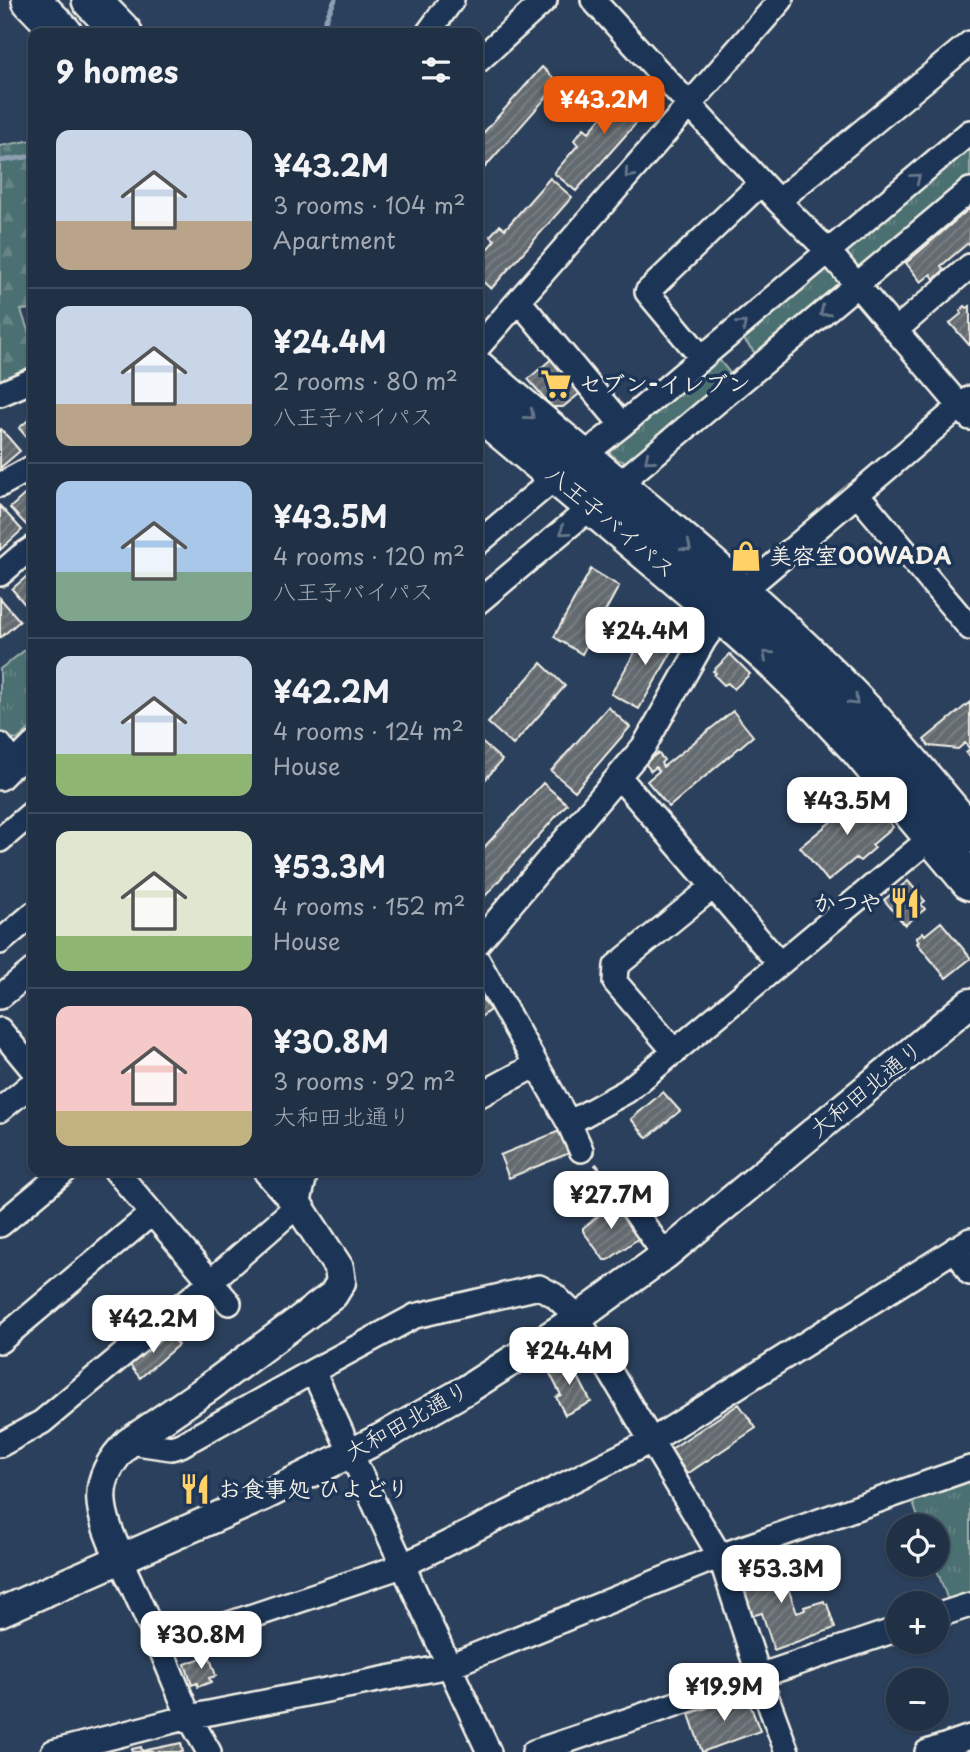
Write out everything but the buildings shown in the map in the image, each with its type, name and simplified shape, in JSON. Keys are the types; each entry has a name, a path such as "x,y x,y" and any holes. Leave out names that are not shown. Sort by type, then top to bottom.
{"highway":[{"path":"5,0 30,28"},
{"path":"32,0 58,28"},
{"path":"64,0 90,28"},
{"path":"91,0 117,28"},
{"name":"八王子バイパス","path":"483,375 569,468"},
{"name":"八王子バイパス","path":"483,413 569,468 732,604 792,639 884,731 957,822 970,881"}],"street":[{"path":"432,28 452,0"},
{"path":"483,56 545,0"},
{"path":"483,933 644,746 704,640 732,604 857,494 967,408 829,251 761,183 593,0"},
{"path":"483,341 781,0"},
{"path":"778,201 970,43"},
{"path":"483,539 970,132"},
{"path":"702,358 647,292 761,183"},
{"path":"483,598 970,190"},
{"path":"896,330 970,266"},
{"path":"519,301 622,425"},
{"path":"0,394 28,382"},
{"path":"0,485 28,470"},
{"path":"857,494 970,628"},
{"path":"0,574 28,551"},
{"path":"0,745 7,772"},
{"path":"7,772 28,750"},
{"path":"619,777 779,963"},
{"path":"0,840 28,816"},
{"path":"569,1123 627,1091 779,963 957,822"},
{"path":"675,1052 615,982 616,967 714,886"},
{"path":"0,942 28,918"},
{"path":"483,970 569,1123 581,1150"},
{"path":"0,997 28,974"},
{"name":"大和田北通り","path":"0,1612 264,1496 383,1437 466,1390 578,1318 664,1255 970,1003"},
{"path":"0,1030 28,1064"},
{"path":"483,1093 536,1065"},
{"path":"0,1110 28,1087"},
{"path":"0,1225 59,1176"},
{"path":"120,1176 229,1303"},
{"path":"209,1752 189,1717 105,1523 100,1505 101,1490 108,1466 129,1441 208,1388 333,1295 341,1282 339,1268 298,1205 272,1176"},
{"path":"0,1445 42,1422 298,1205 305,1176"},
{"path":"620,1191 664,1255"},
{"path":"0,1341 152,1213"},
{"path":"160,1647 402,1566 651,1441 963,1244 970,1273"},
{"path":"129,1441 171,1448 181,1445 415,1316 539,1287 554,1295 578,1318 720,1556 787,1752"},
{"path":"313,1371 488,1752"},
{"path":"62,1751 189,1717 449,1666 720,1556 970,1468"},
{"path":"949,1612 970,1605"},
{"path":"534,1752 886,1633"},
{"path":"927,1752 970,1737"}],"path":[{"path":"581,1150 620,1191"}],"green space":[{"path":"970,140 970,187 632,463 618,460 609,452 610,442","holes":["741,336 759,358 734,378 716,356"]},
{"path":"28,141 28,309 21,310 28,330 28,370 0,384 0,146"},
{"path":"28,648 28,730 17,740 4,737 0,731 0,669"},
{"path":"970,1480 970,1595 949,1603 949,1591 945,1591 939,1577 949,1577 949,1514 917,1514 912,1500"}],"waterway":[{"path":"321,28 335,0"},
{"path":"0,161 28,157"}],"place":[{"name":"セブン-イレブン","path":"556,384"},
{"name":"美容室OOWADA","path":"746,556"},
{"name":"かつや","path":"905,903"},
{"name":"お食事処 ひよどり","path":"195,1489"}]}
